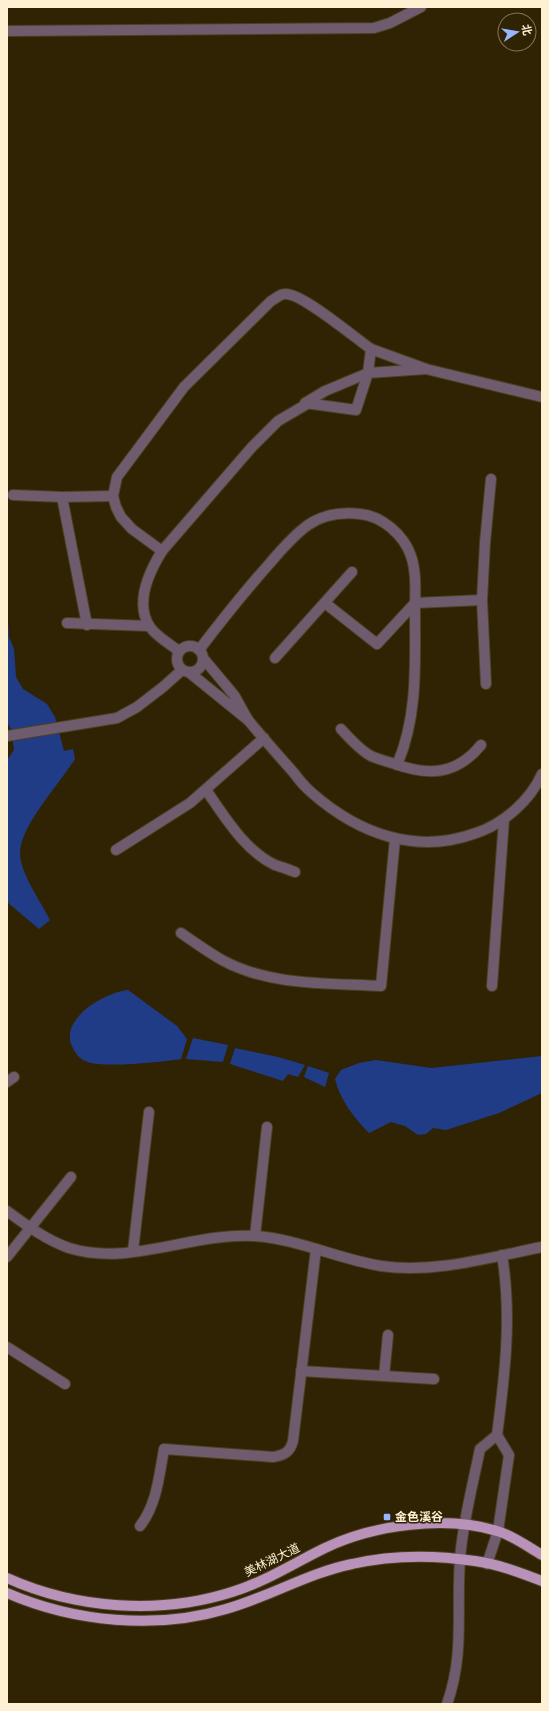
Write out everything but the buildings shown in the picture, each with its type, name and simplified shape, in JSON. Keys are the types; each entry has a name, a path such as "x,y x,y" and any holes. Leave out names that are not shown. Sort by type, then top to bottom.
{"main road":[{"name":"美林湖大道","path":"7,1578 50,1594 105,1604 150,1606 185,1603 232,1592 257,1583 346,1538 367,1532 412,1524 466,1526 498,1531 542,1555"},
{"path":"7,1593 48,1607 103,1618 128,1620 176,1618 227,1609 328,1570 352,1564 405,1557 460,1559 487,1564 542,1581"}],"street":[{"path":"7,31 374,28 390,23 421,7"},
{"path":"162,551 132,529 122,517 116,507 113,496 116,478 184,387 271,301 283,294 292,294 305,301 371,349 426,369 542,397"},
{"path":"307,404 356,410 368,373 371,349"},
{"path":"179,651 156,634 149,626 144,602 145,583 162,551 252,447 278,421 307,404 325,391 368,373 426,369"},
{"path":"486,684 482,600 485,543 492,479"},
{"path":"13,495 62,497 113,496"},
{"path":"62,497 87,625"},
{"path":"7,736 117,718 137,707 186,671 198,670 203,663 201,654 239,597 287,543 309,524 330,514 346,512 368,514 387,524 403,540 411,556 415,581 416,686 412,713 403,751 397,765"},
{"path":"275,658 352,572"},
{"path":"325,603 377,644 415,603 482,600"},
{"path":"67,623 87,625 149,626"},
{"path":"248,720 234,695 201,654 191,646 187,646 179,651 176,659 186,671 248,720 311,792 342,816 381,835 395,840 438,843 467,837 487,829 504,819 527,797 542,774"},
{"path":"341,729 357,746 372,756 422,772 433,772 452,768 468,759 481,745"},
{"path":"116,850 151,829 206,790 264,738"},
{"path":"206,790 229,824 247,845 274,864 295,872"},
{"path":"492,986 504,819"},
{"path":"181,933 222,960 257,974 302,982 381,986 395,840"},
{"path":"133,1251 149,1112"},
{"path":"255,1236 267,1127"},
{"path":"8,1255 71,1176"},
{"path":"7,1211 48,1238 69,1248 90,1252 114,1253 212,1238 255,1236 287,1241 362,1262 404,1267 434,1266 542,1247"},
{"path":"140,1526 149,1514 155,1498 164,1449 273,1457 283,1456 290,1450 316,1249"},
{"path":"487,1564 498,1531 509,1455 497,1435 506,1371 508,1335 508,1301 502,1255"},
{"path":"384,1376 388,1335"},
{"path":"7,1347 66,1384"},
{"path":"301,1371 434,1379"},
{"path":"447,1704 458,1664 460,1559 480,1449 497,1435"}],"water":[{"path":"7,605 9,637 14,649 16,677 23,689 47,704 55,717 64,751 73,749 75,759 33,818 26,830 22,842 20,853 23,869 50,920 39,929 7,902 7,760 14,750 11,729 7,722"},
{"path":"128,990 177,1026 187,1039 181,1059 147,1063 96,1064 83,1060 77,1055 70,1038 72,1027 77,1018 96,1002 107,996"},
{"path":"193,1038 228,1045 223,1062 186,1059"},
{"path":"235,1048 278,1057 305,1065 298,1077 288,1074 283,1081 230,1064"},
{"path":"542,1056 542,1093 499,1113 446,1130 433,1128 426,1134 418,1135 405,1126 391,1122 369,1133 348,1108 340,1094 335,1079 341,1070 359,1063 376,1060 431,1068"},
{"path":"308,1066 329,1073 325,1087 304,1077"}],"place":[{"name":"金色溪谷","path":"387,1517"}]}
